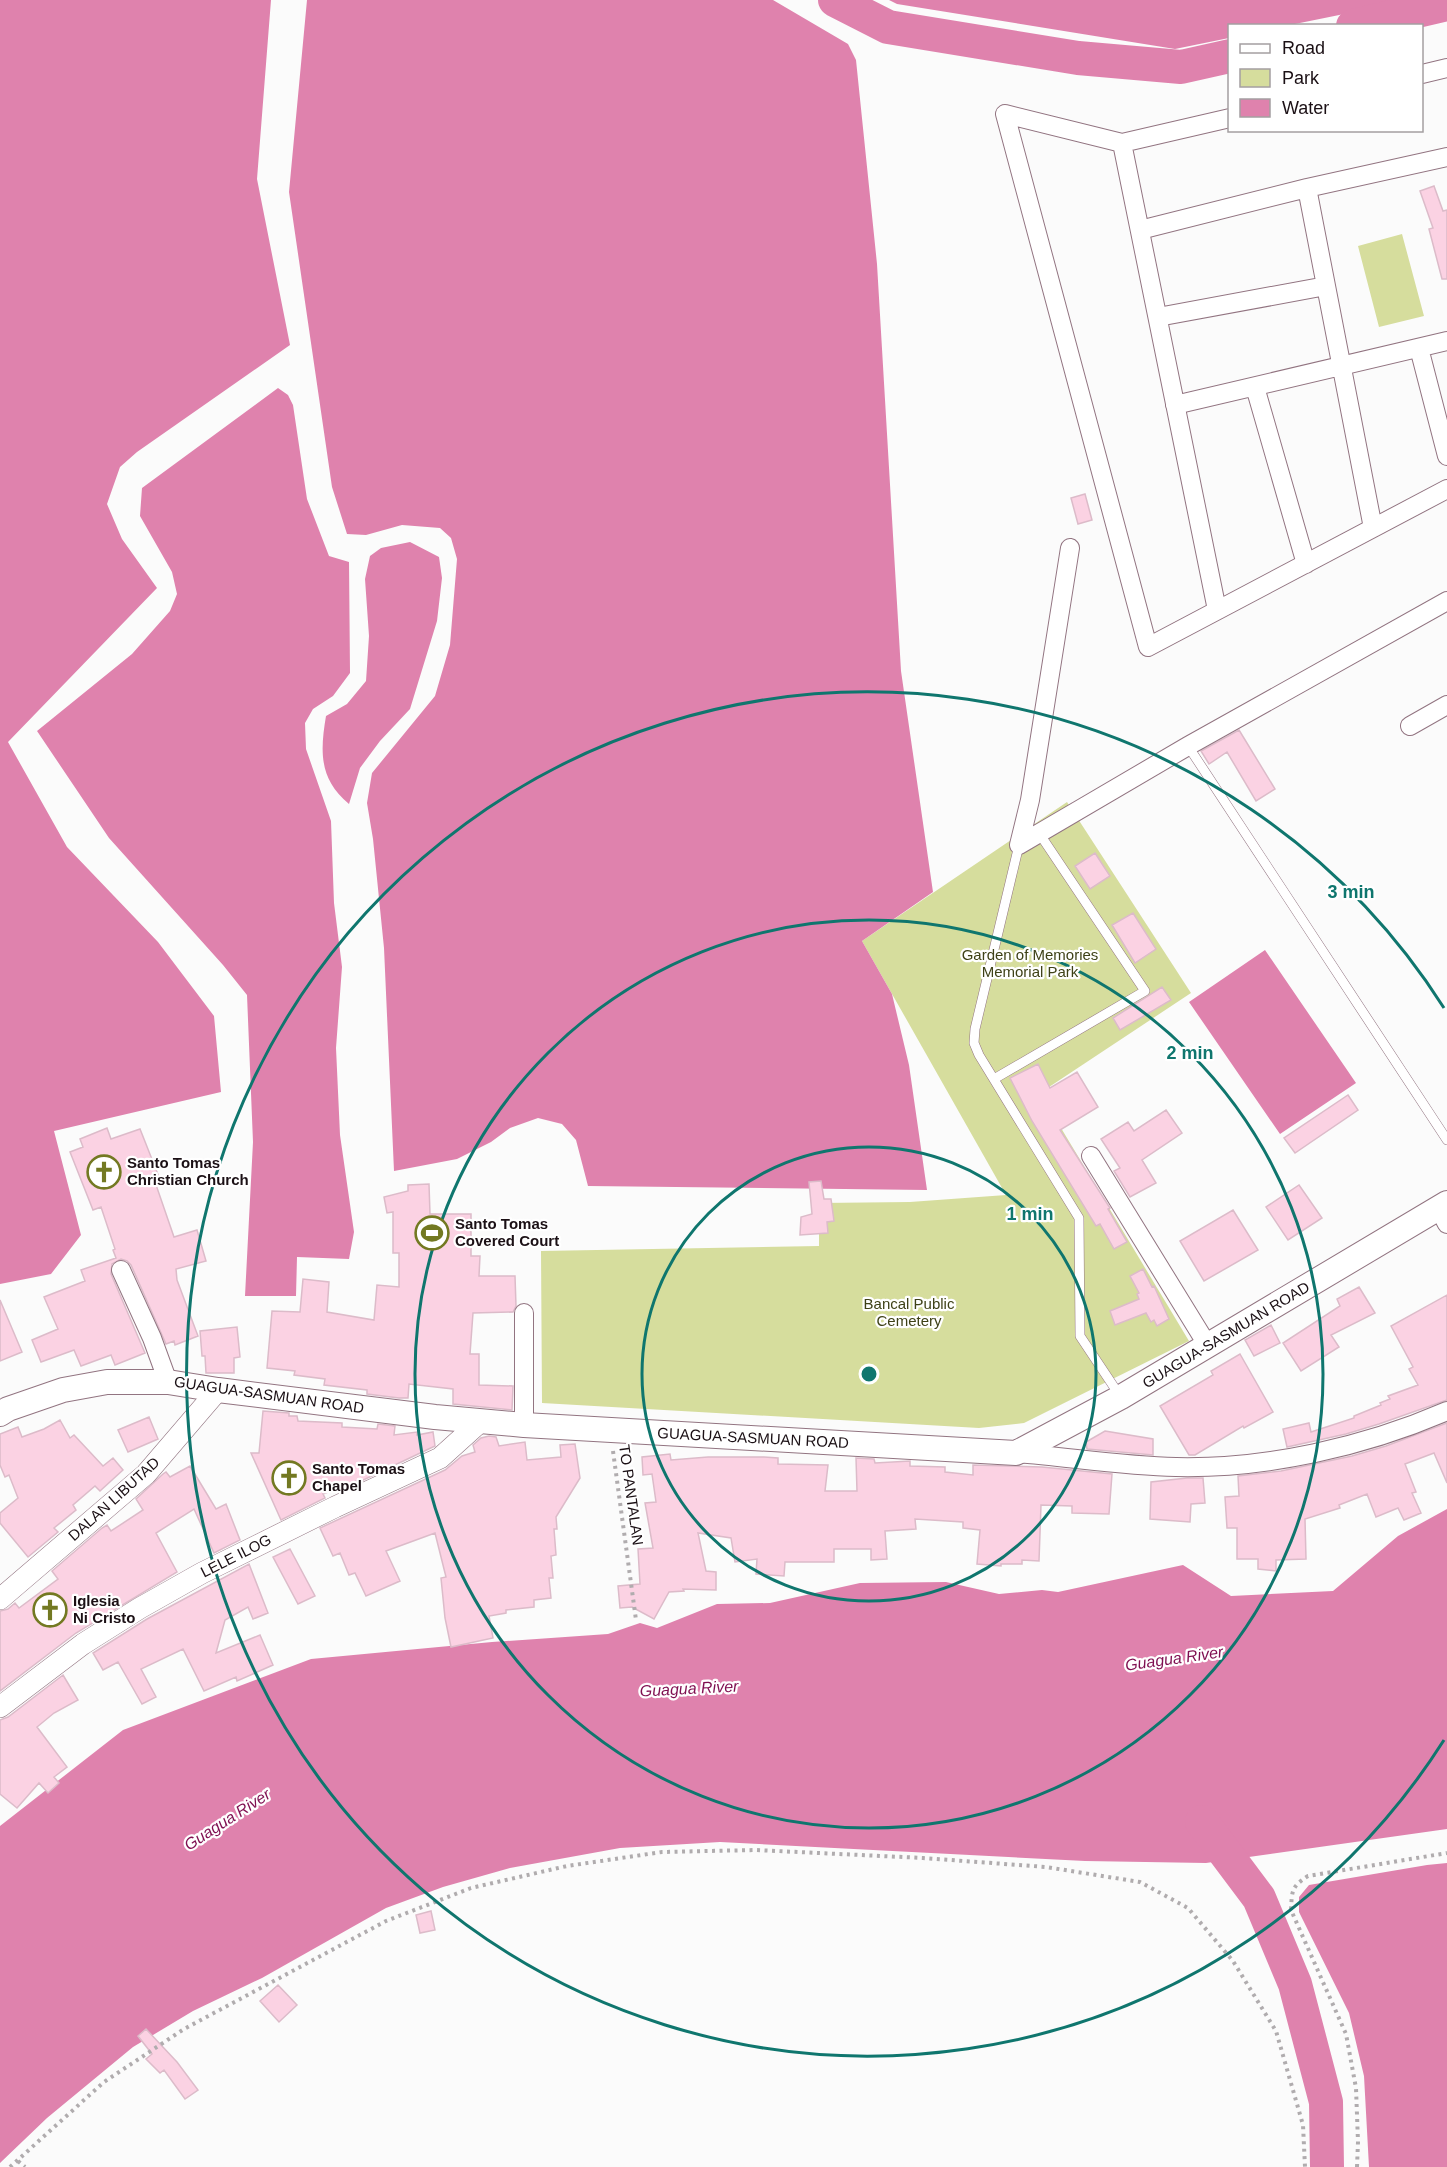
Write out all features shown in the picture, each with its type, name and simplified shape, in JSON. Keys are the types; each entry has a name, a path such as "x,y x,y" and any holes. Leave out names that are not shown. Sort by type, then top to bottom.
{"main road":[{"name":"GUAGUA-SASMUAN ROAD","path":"0,1414 8,1409 63,1390 107,1382 168,1382 218,1390 524,1425 1016,1453 1121,1397 1444,1212"}],"street":[{"path":"1423,74 1447,68"},
{"path":"1228,118 1122,143 1005,114 1148,647 1447,489"},
{"path":"1122,143 1217,610"},
{"path":"1140,230 1307,188 1447,157"},
{"path":"1307,188 1373,528"},
{"path":"1158,317 1326,286"},
{"path":"1175,405 1447,341"},
{"path":"1419,348 1447,456"},
{"path":"1255,387 1306,564"},
{"path":"1019,844 1030,800 1070,548"},
{"path":"1019,844 1447,601"},
{"path":"1410,726 1447,705"},
{"path":"1091,1156 1208,1346"},
{"path":"121,1270 152,1338 168,1382"},
{"path":"524,1312 524,1425"},
{"name":"DALAN LIBUTAD","path":"0,1599 146,1474 218,1390"},
{"path":"1016,1453 1136,1466 1178,1467 1249,1463 1319,1453 1447,1411"},
{"name":"LELE ILOG","path":"0,1707 83,1644 140,1608 202,1573 440,1458 481,1421"}],"lane":[{"path":"1188,746 1447,1140"},
{"path":"994,1079 1145,991 1039,833"},
{"path":"1019,844 975,1029 974,1043 979,1055 1079,1218 1080,1336 1121,1397"}],"path":[{"name":"TO PANTALAN","path":"610,1431 636,1620"},
{"path":"10,2167 104,2082 184,2029 386,1921 471,1888 567,1866 662,1852 756,1850 1046,1867 1140,1882 1188,1908 1233,1961 1276,2031 1303,2125 1305,2167"},
{"path":"1357,2167 1356,2088 1346,2034 1291,1910 1292,1893 1296,1883 1308,1875 1447,1853"},
{"path":"18,2161 25,2167"}],"green space":[{"path":"1402,234 1424,316 1379,327 1358,246"},
{"path":"1067,802 1191,993 1040,1093 1189,1341 1024,1423 979,1428 542,1403 541,1251 819,1246 819,1203 910,1202 1006,1195 862,941"}],"water":[{"path":"0,0 271,0 257,179 290,345 137,452 120,467 107,504 122,539 157,588 8,742 67,847 158,942 214,1016 221,1092 54,1131 81,1235 51,1274 0,1284"},
{"path":"307,0 773,0 848,44 856,60 877,264 901,671 933,892 862,941 892,994 909,1065 927,1190 588,1186 576,1140 562,1124 538,1118 510,1128 491,1142 457,1159 394,1171 384,948 367,803 372,773 435,696 450,645 457,559 451,538 440,528 402,525 366,535 347,534 332,487 289,192"},
{"path":"889,0 1413,0 1295,24 1228,24 1228,38 1175,49 897,4"},
{"path":"278,388 288,395 293,405 307,499 329,556 349,562 350,673 333,696 313,709 305,723 306,749 331,821 334,903 342,967 336,1048 340,1135 354,1232 349,1259 297,1257 296,1296 245,1296 253,1142 247,995 109,838 37,731 132,654 170,611 177,594 172,572 140,516 142,488"},
{"path":"410,542 439,557 442,578 437,621 410,709 380,741 360,768 349,804 332,785 324,764 323,741 326,716 347,704 366,681 369,636 365,579 370,556 381,548"},
{"path":"1265,950 1356,1083 1280,1134 1189,1002"},
{"name":"Guagua River","path":"1447,1509 1447,1829 1206,1863 1085,1861 720,1842 620,1848 510,1868 443,1887 386,1908 262,1978 193,2011 133,2047 47,2118 0,2163 0,1826 123,1730 311,1659 608,1634 640,1623 657,1628 717,1604 770,1603 860,1583 946,1582 999,1594 1042,1590 1058,1592 1183,1565 1231,1596 1333,1591 1398,1536"},
{"path":"1447,1863 1447,2167 1369,2167 1364,2076 1349,2013 1299,1912 1299,1897 1309,1885"}],"building":[{"path":"1434,186 1443,211 1447,210 1447,279 1442,279 1429,229 1433,228 1420,191"},
{"path":"1085,494 1092,520 1078,524 1071,498"},
{"path":"1239,730 1275,789 1256,801 1227,752 1209,764 1201,751"},
{"path":"1095,853 1110,876 1090,889 1075,866"},
{"path":"1133,913 1156,949 1135,963 1112,925"},
{"path":"1162,987 1171,1000 1120,1030 1113,1018"},
{"path":"1038,1064 1050,1088 1077,1072 1098,1107 1060,1130 1110,1208 1108,1209 1127,1242 1114,1249 1100,1224 1096,1226 1032,1121 1010,1078"},
{"path":"1348,1095 1358,1110 1295,1153 1284,1138"},
{"path":"1166,1110 1182,1133 1142,1160 1156,1183 1130,1197 1114,1171 1120,1168 1101,1139 1128,1122 1134,1131"},
{"path":"107,1128 111,1139 140,1129 159,1177 154,1179 174,1237 197,1230 206,1261 176,1269 177,1280 198,1336 175,1345 174,1341 166,1344 131,1265 121,1259 112,1264 111,1274 145,1353 115,1365 111,1355 81,1366 74,1350 41,1362 32,1340 58,1329 44,1297 85,1281 81,1270 116,1258 101,1207 93,1210 70,1152 83,1147 80,1139"},
{"path":"821,1181 824,1199 831,1199 834,1221 827,1222 828,1233 800,1235 801,1217 812,1214 809,1182"},
{"path":"429,1184 430,1214 471,1214 471,1256 480,1256 479,1276 515,1276 516,1306 513,1312 473,1313 470,1354 479,1354 479,1385 513,1386 512,1410 453,1404 453,1389 409,1384 408,1398 399,1398 367,1394 367,1390 324,1385 325,1379 294,1375 295,1371 267,1368 272,1311 300,1312 303,1279 329,1282 327,1312 374,1320 377,1285 399,1287 399,1253 393,1253 393,1212 387,1213 384,1197 408,1191 408,1185"},
{"path":"1299,1185 1322,1218 1288,1240 1266,1207"},
{"path":"1233,1210 1258,1250 1204,1281 1180,1241"},
{"path":"1143,1269 1152,1287 1154,1286 1169,1319 1157,1326 1154,1320 1151,1322 1146,1313 1115,1325 1110,1311 1139,1299 1137,1294 1139,1293 1130,1276"},
{"path":"1359,1287 1375,1313 1331,1335 1339,1347 1301,1371 1283,1343 1340,1306 1337,1299"},
{"path":"1447,1295 1447,1400 1346,1434 1287,1447 1283,1429 1309,1423 1311,1432 1354,1418 1354,1416 1381,1405 1380,1403 1390,1399 1388,1396 1418,1385 1409,1369 1413,1367 1391,1326"},
{"path":"0,1300 22,1352 0,1361"},
{"path":"1271,1325 1280,1343 1254,1356 1245,1340"},
{"path":"237,1327 240,1357 234,1358 234,1373 206,1373 200,1331"},
{"path":"1240,1354 1273,1412 1244,1428 1243,1426 1195,1455 1189,1455 1160,1406 1213,1375 1211,1371"},
{"path":"263,1411 289,1413 289,1416 297,1416 298,1421 342,1423 342,1427 377,1429 378,1424 395,1426 394,1435 433,1432 435,1446 357,1483 356,1481 323,1494 325,1498 281,1520 251,1453 259,1453"},
{"path":"149,1417 158,1439 128,1452 118,1430"},
{"path":"60,1420 70,1438 74,1435 103,1466 113,1458 123,1470 100,1491 95,1486 73,1505 76,1510 54,1528 58,1532 28,1557 0,1523 0,1513 18,1498 9,1475 5,1477 0,1465 0,1434 18,1427 22,1437"},
{"path":"1447,1423 1447,1483 1434,1453 1405,1464 1416,1492 1412,1493 1421,1513 1404,1520 1398,1508 1376,1517 1367,1494 1339,1505 1340,1508 1305,1519 1306,1559 1276,1560 1276,1571 1258,1569 1258,1559 1237,1559 1237,1528 1227,1528 1225,1497 1239,1496 1238,1476 1281,1471 1352,1456"},
{"path":"1105,1431 1153,1439 1153,1455 1087,1449 1086,1442"},
{"path":"496,1437 499,1446 525,1442 527,1460 561,1457 560,1445 575,1444 580,1478 556,1517 557,1529 554,1529 556,1555 551,1556 553,1578 549,1578 551,1598 534,1600 534,1607 506,1610 506,1613 489,1616 493,1638 451,1647 441,1578 446,1577 435,1533 386,1551 400,1581 366,1596 355,1573 349,1575 340,1553 333,1556 320,1528 445,1470 462,1456 475,1452 473,1445 481,1438"},
{"path":"670,1454 671,1460 708,1457 764,1457 778,1458 778,1464 828,1465 825,1491 857,1491 856,1458 874,1459 875,1463 910,1461 910,1466 945,1467 945,1472 973,1475 973,1465 1042,1467 1112,1474 1109,1514 1072,1513 1072,1506 1041,1505 1039,1561 1022,1560 1022,1564 1001,1564 1001,1566 977,1564 980,1530 963,1528 963,1522 915,1519 916,1529 885,1531 887,1559 871,1560 871,1549 834,1549 834,1562 785,1562 784,1576 756,1574 757,1559 735,1562 731,1538 698,1533 706,1571 716,1572 716,1590 683,1589 684,1591 669,1592 654,1619 632,1607 620,1608 618,1586 640,1584 638,1549 653,1548 645,1503 656,1502 652,1474 643,1475 642,1457"},
{"path":"190,1466 216,1509 226,1504 240,1540 214,1553 194,1509 156,1533 177,1572 76,1633 0,1691 0,1611 8,1609 15,1603 19,1608 58,1579 52,1571 102,1528 107,1525 111,1531 143,1510 136,1499 163,1474 166,1472 170,1477"},
{"path":"1203,1478 1205,1503 1191,1504 1190,1522 1150,1519 1151,1482"},
{"path":"290,1549 315,1596 298,1604 273,1557"},
{"path":"249,1564 268,1613 253,1619 248,1607 225,1620 216,1653 260,1635 273,1665 237,1681 236,1677 204,1691 183,1649 141,1669 156,1697 142,1704 118,1662 103,1670 93,1653 147,1619"},
{"path":"63,1675 78,1700 54,1713 37,1727 67,1767 54,1777 59,1783 48,1793 39,1783 17,1808 0,1794 0,1720 8,1717"},
{"path":"431,1911 435,1930 420,1933 416,1915"},
{"path":"278,1985 297,2005 279,2022 260,2001"},
{"path":"146,2029 177,2062 198,2090 185,2099 164,2070 160,2073 146,2059 152,2054 138,2036"}],"waterway":[{"path":"835,0 888,27 1078,58 1181,67 1228,56"},
{"path":"1362,24 1447,4"},
{"path":"1202,1822 1259,1898 1295,1984 1326,2102 1327,2167"}],"place":[{"name":"Santo Tomas Christian Church","path":"104,1172"},
{"name":"Santo Tomas Covered Court","path":"432,1233"},
{"name":"Santo Tomas Chapel","path":"289,1478"},
{"name":"Iglesia Ni Cristo","path":"50,1610"}],"park label":[{"name":"Garden of Memories Memorial Park","path":"1030,964"},
{"name":"Bancal Public Cemetery","path":"909,1312"}]}
